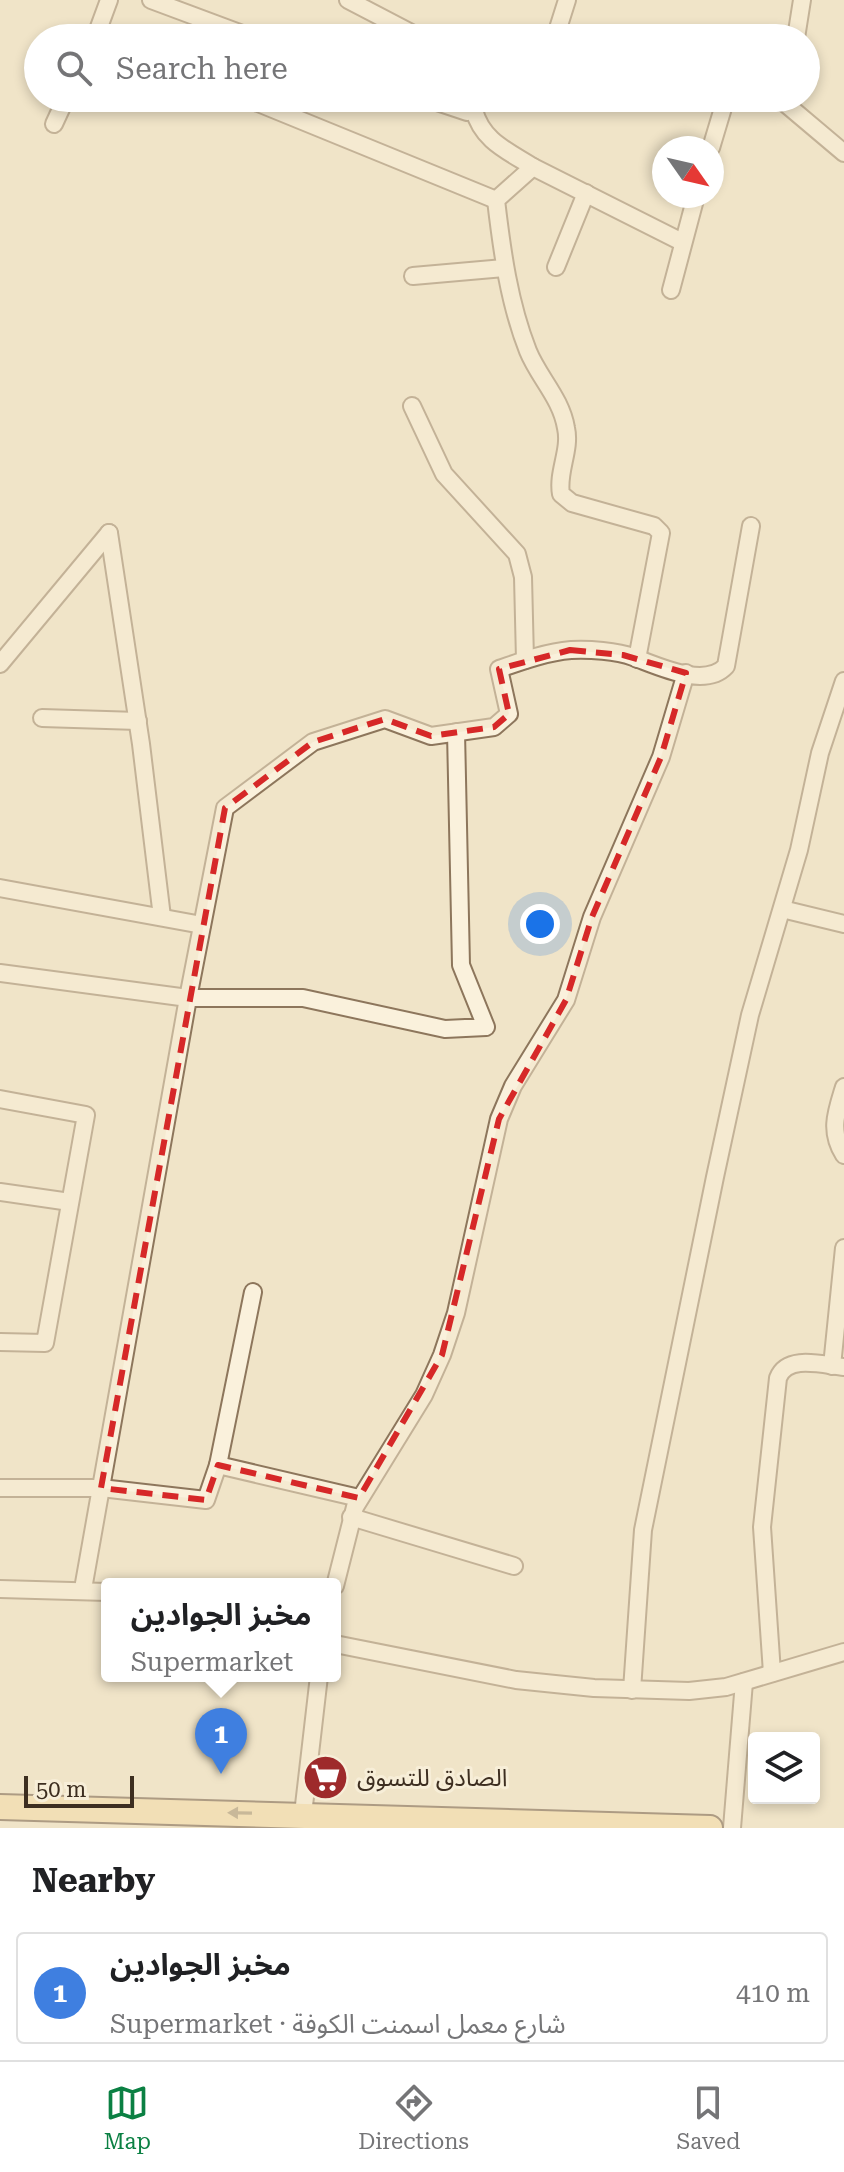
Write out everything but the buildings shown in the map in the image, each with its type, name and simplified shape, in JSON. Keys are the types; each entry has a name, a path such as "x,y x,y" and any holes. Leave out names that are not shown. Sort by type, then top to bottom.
{"main road":[{"path":"0,1807 710,1828"}],"street":[{"path":"100,24 109,0"},
{"path":"151,0 215,24"},
{"path":"348,0 394,24"},
{"path":"559,24 566,0"},
{"path":"798,24 802,0"},
{"path":"54,124 60,112"},
{"path":"280,112 496,200"},
{"path":"479,112 478,127 488,138 533,167 682,242"},
{"path":"715,136 722,112"},
{"path":"796,112 844,153"},
{"path":"496,200 533,167"},
{"path":"556,267 586,193"},
{"path":"496,200 504,268 528,352 554,392 566,424 569,443 561,494 572,503 654,526 661,533 637,659"},
{"path":"671,290 692,208"},
{"path":"413,276 504,268"},
{"path":"412,406 444,474 517,554 523,577 525,660"},
{"path":"83,1589 188,998 225,808 313,742 385,719 431,736 494,727 509,714 499,669 525,660 570,650 637,659 686,673 712,676 726,666 751,526"},
{"path":"0,664 109,533 138,721 162,917"},
{"path":"337,1578 351,1517 359,1498 424,1395 442,1355 456,1313 499,1119 513,1086 566,1000 592,917 661,757 686,673"},
{"path":"632,1690 647,1507 747,1028 807,818 820,753 844,681"},
{"path":"42,718 138,721"},
{"path":"0,973 188,998 303,998 445,1029 486,1027 461,965 456,732"},
{"path":"0,888 202,925"},
{"path":"782,909 844,924"},
{"path":"844,1087 834,1121 835,1138 844,1154"},
{"path":"0,1099 86,1115 45,1343 0,1342"},
{"path":"0,1192 70,1202"},
{"path":"772,1673 762,1527 778,1378 782,1368 793,1363 838,1366 844,1248"},
{"path":"0,1488 101,1488 206,1500 218,1465 253,1292"},
{"path":"218,1465 359,1498"},
{"path":"351,1517 514,1566"},
{"path":"0,1589 101,1591"},
{"path":"341,1645 516,1680 632,1690 708,1690 844,1652"},
{"path":"303,1814 318,1682"},
{"path":"732,1828 744,1682"}],"highlighted area":[{"path":"570,650 623,655 686,673 661,757 592,917 566,1000 499,1119 442,1355 359,1498 218,1465 206,1500 101,1488 225,808 313,742 385,719 431,736 494,727 509,714 499,669"}],"place":[{"name":"مخبز الجوادين","path":"221,1774"},
{"name":"الصادق للتسوق","path":"326,1778"}]}
